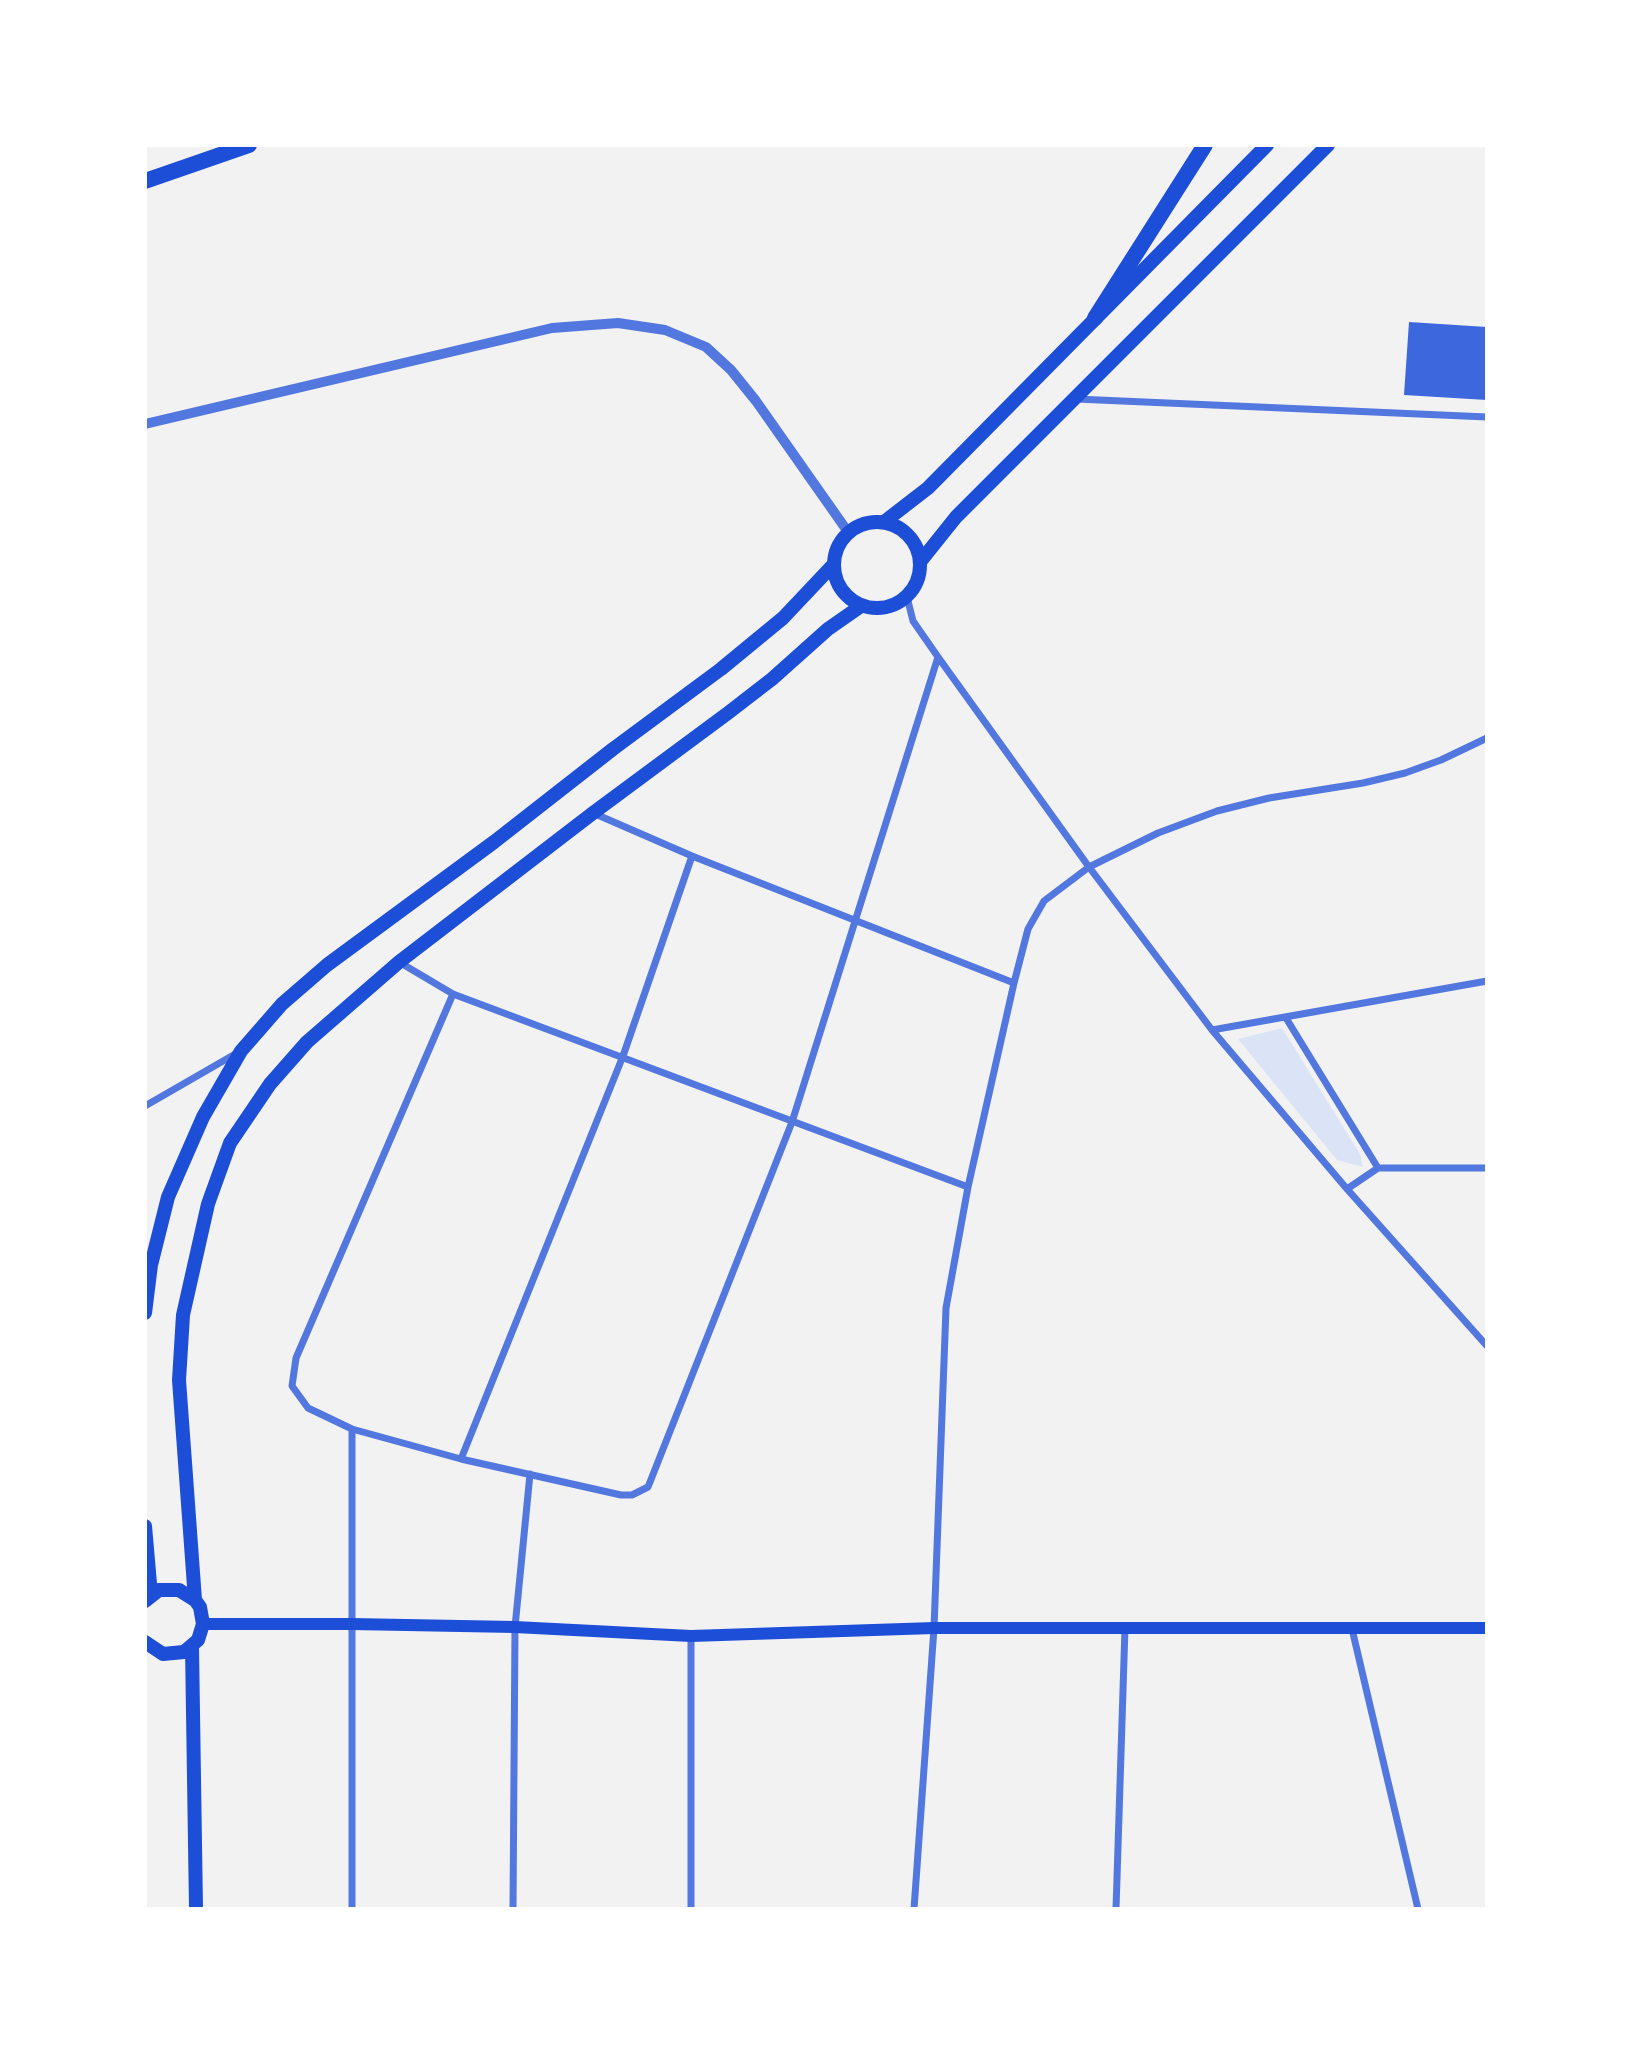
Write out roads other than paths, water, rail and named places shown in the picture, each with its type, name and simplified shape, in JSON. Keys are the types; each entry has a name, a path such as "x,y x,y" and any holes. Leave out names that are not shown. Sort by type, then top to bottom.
{"highway":[{"path":"145,181 249,145"},
{"path":"1095,318 1205,145"}],"main road":[{"path":"884,522 928,488 1267,145"},
{"path":"920,562 956,517 1328,145"},
{"path":"871,522 884,522 895,526 912,540 920,562 920,575 907,597 886,608 873,609 852,601 838,585 835,552 848,532 871,522"},
{"path":"145,1313 151,1265 168,1197 203,1116 241,1051 282,1004 327,965 721,669 783,618 834,564"},
{"path":"195,1600 179,1380 183,1315 208,1204 230,1143 270,1084 307,1042 399,962 728,713 772,679 828,629 861,606"},
{"path":"145,1526 148,1598"},
{"path":"145,1659 146,1643 163,1654 184,1652 198,1640 204,1624 200,1607 195,1600 179,1590 159,1590 148,1598"},
{"path":"204,1624 515,1627 691,1636 934,1628 1487,1628"},
{"path":"192,1647 196,1909"}],"street":[{"path":"145,424 552,328 618,324 665,330 706,347 731,370 756,401 848,532"},
{"path":"1075,399 1487,418"},
{"path":"907,597 913,621 938,657 1089,867 1212,1030 1347,1189 1487,1346"},
{"path":"453,994 296,1358 292,1386 308,1408 352,1429 461,1459 621,1495 642,1492 648,1487 792,1122 938,657"},
{"path":"914,1909 934,1628 946,1308 968,1187 1028,929 1044,901 1089,867 1158,833 1217,811 1269,798 1363,783 1405,773 1441,760 1487,737"},
{"path":"593,813 692,856 1014,983"},
{"path":"461,1459 623,1056 692,856"},
{"path":"399,962 453,994 968,1187"},
{"path":"1212,1030 1487,981"},
{"path":"1286,1018 1378,1168"},
{"path":"145,1106 241,1051"},
{"path":"1347,1189 1378,1168 1487,1168"},
{"path":"352,1429 352,1909"},
{"path":"513,1909 515,1627 530,1474"},
{"path":"1116,1909 1125,1628"},
{"path":"1352,1629 1418,1909"},
{"path":"691,1636 691,1909"}]}
